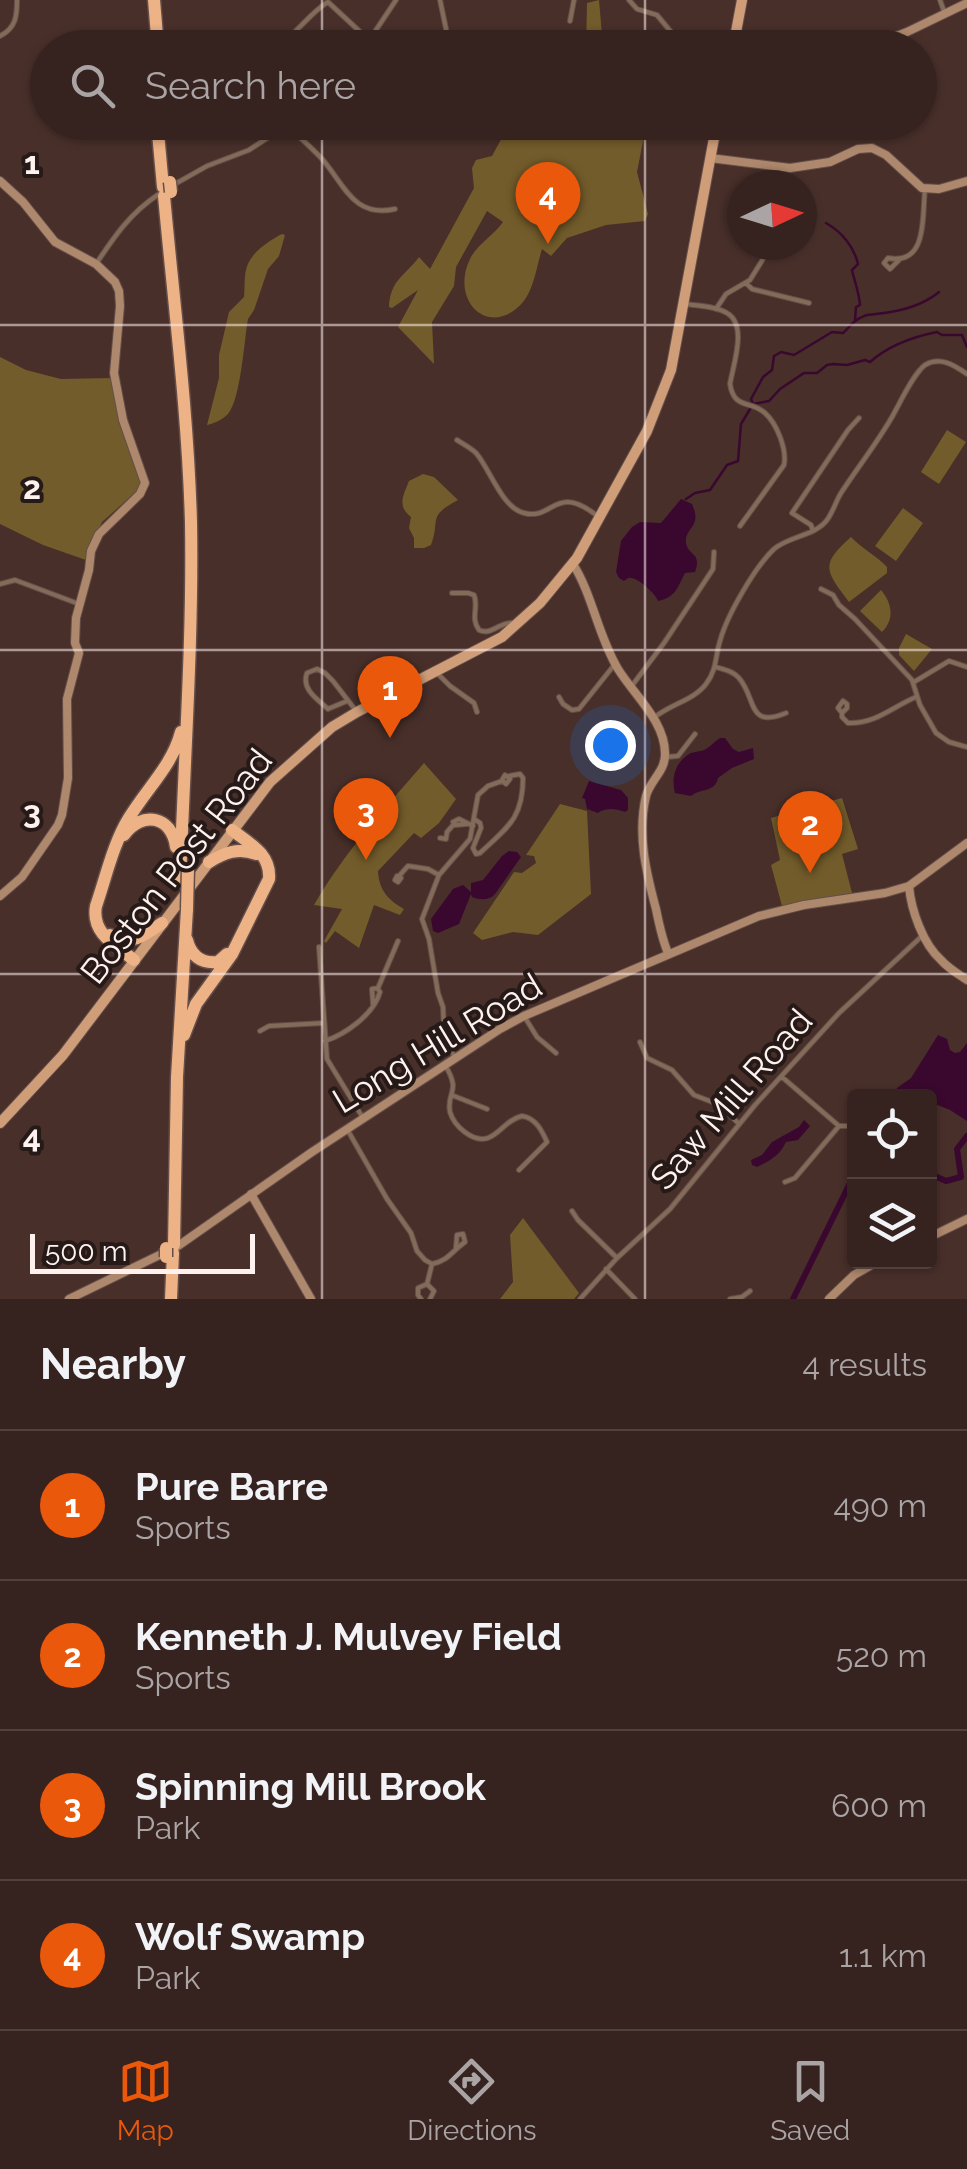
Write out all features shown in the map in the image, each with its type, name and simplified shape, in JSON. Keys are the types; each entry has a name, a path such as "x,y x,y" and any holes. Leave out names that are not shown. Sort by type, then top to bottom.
{"highway":[{"path":"150,0 152,30"},
{"path":"160,140 194,433 198,523 184,874"},
{"path":"166,140 189,482 190,586 178,1077 168,1299"},
{"path":"137,957 98,928 94,914 122,830 166,767 177,746 186,710"},
{"path":"137,957 98,922 98,907 123,836 134,824 153,820 170,828 184,874"},
{"path":"183,914 195,957 211,963 224,958 267,877 263,860 230,834"},
{"path":"178,1077 190,1016 232,954 270,879 264,856 230,834"},
{"path":"208,862 233,851 256,854"},
{"path":"170,1251 170,1074 183,914"},
{"path":"107,934 121,940 142,938 162,923"}],"main road":[{"path":"736,30 742,0"},
{"name":"Boston Post Road","path":"0,1123 63,1055 270,782 332,727 502,636 540,603 573,564 601,518 664,392 713,140"}],"street":[{"path":"0,36 12,28 18,0"},
{"path":"377,30 396,0"},
{"path":"440,0 446,30"},
{"path":"570,21 574,0"},
{"path":"630,0 637,9 661,19 669,30"},
{"path":"940,0 945,14"},
{"path":"297,30 328,2 358,30"},
{"path":"908,30 967,3"},
{"path":"96,264 118,229 152,198 206,166 240,155 262,140"},
{"path":"304,140 346,194 377,212 395,209"},
{"path":"710,158 790,168 830,162 872,148 886,154 911,180 926,189 967,181"},
{"path":"0,181 55,242 96,264 116,282 120,306 114,373 123,420 145,483 140,494 99,534 91,551 74,631 79,654 67,699 68,778 58,826 22,877 0,896"},
{"path":"899,260 910,256 920,242 926,189"},
{"path":"716,309 726,294 755,273 762,260"},
{"path":"746,282 752,290 810,303"},
{"path":"684,303 726,312 736,324 731,392 743,404 765,413 786,453 784,464 740,526"},
{"path":"653,718 699,692 708,682 716,667 727,620 758,571 774,550 827,521 922,368 943,361 967,374"},
{"path":"813,531 811,525 792,513 859,418"},
{"path":"457,440 477,454 502,494 526,514 569,501 578,502 601,518"},
{"path":"630,687 713,569 714,552"},
{"path":"573,564 584,580 615,664 663,738 663,766 645,799 642,856 668,953"},
{"path":"0,584 15,580 79,604"},
{"path":"821,589 832,595 912,682 936,732 965,748"},
{"path":"452,593 474,595 473,619 479,630 490,631 507,622 517,625"},
{"path":"912,682 949,661 967,667"},
{"path":"559,698 567,708 579,709 615,664"},
{"path":"716,667 736,674 754,709 763,717 786,713"},
{"path":"347,701 328,709 307,688 308,673 317,669 325,673 357,712"},
{"path":"436,671 474,703 477,712"},
{"path":"842,713 848,723 877,719 916,696"},
{"path":"665,757 678,756 695,734"},
{"path":"440,838 446,839 456,819 471,823 478,821 481,828 473,848 476,854 480,853 521,808 520,774 509,776 508,783 502,781 484,790 476,802 471,823 466,846 439,876 422,919 443,1008 444,1030 455,1059"},
{"name":"Long Hill Road","path":"69,1299 178,1246 363,1118 524,1016 746,920 780,910 904,888 967,843"},
{"path":"400,876 408,866 416,866 439,876"},
{"path":"904,888 938,958 967,980"},
{"name":"Saw Mill Road","path":"580,1299 671,1208 739,1124 839,1012 924,934"},
{"path":"325,1041 356,1024 380,995 378,988 398,941"},
{"path":"319,947 327,1059 363,1118"},
{"path":"524,1016 556,1053"},
{"path":"260,1031 269,1026 324,1023"},
{"path":"640,1042 647,1058 672,1070 694,1095 720,1105 739,1124"},
{"path":"445,1066 454,1082 450,1109 453,1119 467,1134 479,1139 490,1137 517,1117 534,1121 547,1142 519,1170"},
{"path":"782,1077 838,1126 847,1126"},
{"path":"452,1096 487,1109"},
{"path":"785,1182 795,1178 838,1126"},
{"path":"347,1129 424,1260 432,1264 448,1259 456,1247"},
{"path":"251,1194 310,1299"},
{"path":"572,1211 617,1258"},
{"path":"937,1234 967,1219"},
{"path":"428,1284 432,1264"},
{"path":"829,1299 865,1269"},
{"path":"606,1270 635,1299"},
{"path":"421,1299 418,1288 428,1284"},
{"path":"428,1284 434,1291 430,1299"},
{"path":"730,1299 750,1291"}],"shaded area":[{"path":"599,0 602,30 586,30 587,3"},
{"path":"501,140 643,140 637,172 648,214 645,221 606,225 567,238 551,256 542,249 527,297 510,313 498,317 476,310 465,288 471,257 503,222 487,211 456,267 454,286 432,322 434,364 398,327 418,290 392,308 392,290 419,257 430,269 474,188 472,168 476,160 492,156"},
{"path":"285,235 279,256 268,269 248,319 232,406 223,418 207,425 229,312 244,297 245,273 255,253"},
{"path":"0,357 26,370 61,379 112,378 119,415 141,480 138,490 102,522 86,560 0,524"},
{"path":"947,430 966,442 939,484 921,472"},
{"path":"423,474 434,477 458,500 438,515 431,545 414,548 409,528 411,517 402,501 409,481"},
{"path":"681,499 692,504 695,512 686,543 697,566 695,572 685,573 672,595 658,601 636,580 619,578 616,572 621,541 640,522 661,523"},
{"path":"903,508 923,523 896,561 875,546"},
{"path":"851,537 887,567 887,573 849,602 829,568 834,555"},
{"path":"881,590 891,611 882,632 860,611"},
{"path":"906,634 932,649 914,671 899,655"},
{"path":"720,738 739,752 753,748 754,759 732,768 711,788 691,796 675,793 674,776 680,762"},
{"path":"424,763 456,799 439,823 421,838 414,833 378,871 385,894 404,909 400,915 374,905 359,948 335,931 326,943 342,909 314,905 351,850"},
{"path":"589,781 621,790 628,798 628,810 598,813 587,809 582,798"},
{"path":"842,798 858,849 842,854 852,893 782,906 771,865 780,860 771,818"},
{"path":"560,804 587,811 591,894 538,935 513,932 482,940 473,933 514,872 522,873 536,863 534,856 526,855"},
{"path":"509,851 521,857 495,894 484,899 471,894 459,924 438,933 433,931 431,919 453,889 463,885 471,892 471,883 483,880"},
{"path":"938,1035 947,1039 955,1053 967,1043 967,1121 937,1105 937,1089 896,1089 911,1078"},
{"path":"804,1120 810,1126 798,1140 786,1142 778,1154 757,1167 752,1165 751,1160"},
{"path":"523,1218 579,1293 574,1299 500,1299 513,1282 510,1235"}],"waterway":[{"path":"826,223 846,240 858,264 852,270 860,305 856,307 855,320"},
{"path":"753,404 751,399 763,377 772,370 774,356 781,352 794,355 832,332 843,333 865,316 909,308 939,292"},
{"path":"686,499 710,490 727,465 738,461 741,424 753,404 769,401 804,373 817,373 827,365 870,362 901,343 937,332 962,335 967,347"},
{"path":"937,1177 946,1181 961,1177 957,1149 967,1136"},
{"path":"793,1299 852,1179"}],"place":[{"name":"Wolf Swamp","path":"548,244"},
{"name":"Pure Barre","path":"390,738"},
{"name":"Spinning Mill Brook","path":"366,860"},
{"name":"Kenneth J. Mulvey Field","path":"810,873"}]}
